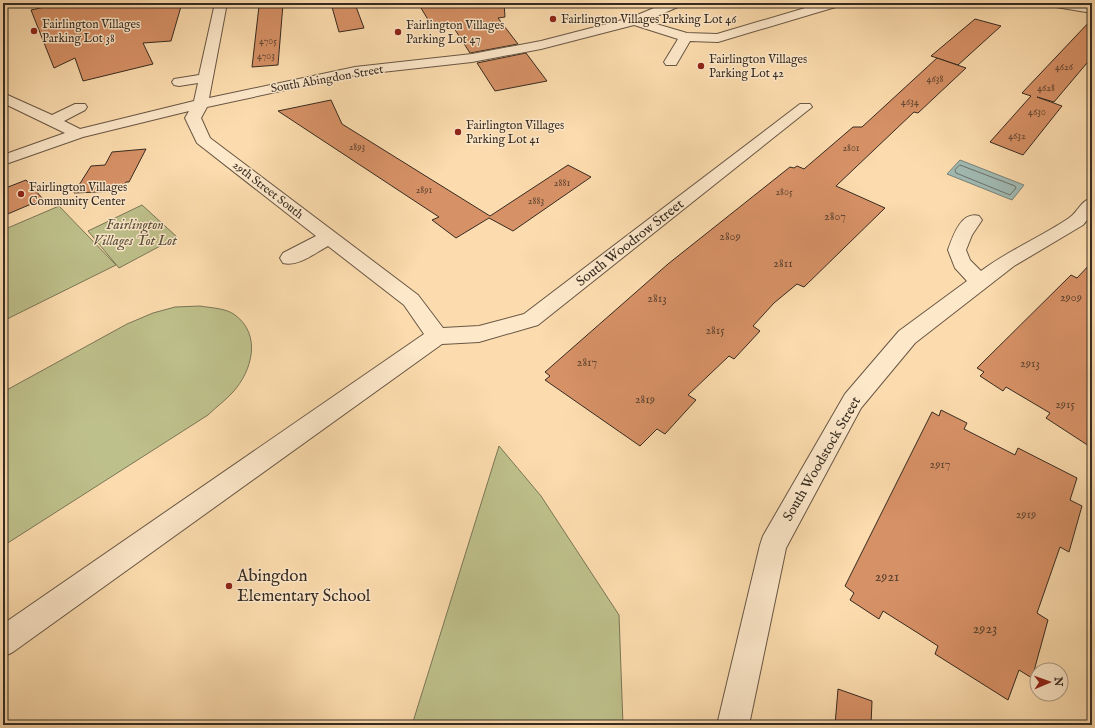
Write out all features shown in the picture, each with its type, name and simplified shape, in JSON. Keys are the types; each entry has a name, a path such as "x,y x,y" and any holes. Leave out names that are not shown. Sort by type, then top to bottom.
{"street":[{"name":"29th Street South","path":"221,3 213,36 201,104 194,118 203,140 411,300 437,336"},
{"name":"South Abingdon Street","path":"3,160 78,134 201,104 355,71 379,75 419,58 472,58 540,45 634,21 676,3"},
{"path":"634,21 686,38 718,38 835,3"},
{"path":"1050,5 1092,8"},
{"path":"586,20 601,30"},
{"path":"531,34 540,45"},
{"path":"671,62 686,38"},
{"path":"179,82 205,78"},
{"path":"4,98 78,134"},
{"path":"52,121 80,107"},
{"name":"South Woodrow Street","path":"437,336 479,334 531,320 805,107"},
{"name":"South Woodstock Street","path":"733,725 773,545 853,401 907,336 1007,261 1077,221 1092,203"},
{"path":"973,220 963,234 957,250 962,262 980,282"},
{"path":"290,258 330,237"},
{"path":"3,642 437,336"}],"green space":[{"name":"Fairlington Villages Tot Lot","path":"142,205 177,237 119,268 88,231"},
{"path":"59,206 116,265 3,321 3,230"},
{"path":"200,306 223,310 235,315 243,323 249,333 251,353 249,364 240,383 233,392 208,415 3,546 3,392 127,324 153,313 175,307"},
{"path":"499,446 541,496 619,615 623,725 412,725"}],"water":[{"path":"960,160 1024,185 1012,200 947,174"}],"building":[{"path":"63,3 182,3 171,41 143,43 153,64 83,81 75,58 54,68 31,10"},
{"path":"418,3 504,3 505,17 498,18 518,44 470,53 452,25 433,28"},
{"path":"283,4 278,65 252,67 259,6"},
{"path":"355,4 364,28 339,32 332,7"},
{"path":"975,19 1001,26 958,65 931,56"},
{"path":"1092,19 1092,57 1054,102 1037,97 1062,106 1023,155 990,142 1031,96 1022,93"},
{"path":"526,53 547,81 495,91 477,63"},
{"path":"937,58 966,68 918,113 914,112 836,186 885,208 804,287 797,284 774,303 753,326 760,331 734,359 729,356 688,395 696,400 665,434 657,429 640,446 545,380 550,376 545,372 668,264 790,167 794,168 797,166 804,169 853,127 862,127"},
{"path":"331,100 342,124 490,216 568,165 591,177 513,231 489,218 456,238 432,220 439,217 278,111"},
{"path":"146,149 129,182 126,182 120,191 74,193 91,166 105,165 112,152"},
{"name":"Fairlington Villages Community Center","path":"26,180 43,199 3,216 3,189"},
{"path":"1092,262 1092,448 1046,418 1050,413 1006,387 1003,391 980,376 984,372 977,368 1071,275 1077,278"},
{"path":"941,410 967,423 964,429 1015,455 1018,448 1077,478 1070,500 1082,506 1069,552 1060,547 1037,613 1048,620 1036,662 1029,662 1029,676 1019,670 1008,700 935,654 938,646 921,635 883,611 879,619 850,600 854,593 845,586 932,412 939,416"},
{"path":"838,689 872,701 871,725 835,725"}],"place":[{"name":"Fairlington Villages Parking Lot 46","path":"553,19"},
{"name":"Fairlington Villages Parking Lot 38","path":"34,31"},
{"name":"Fairlington Villages Parking Lot 47","path":"398,32"},
{"name":"Fairlington Villages Parking Lot 42","path":"701,66"},
{"name":"Fairlington Villages Parking Lot 41","path":"458,132"},
{"name":"Fairlington Villages Community Center","path":"21,194"},
{"name":"Abingdon Elementary School","path":"229,586"}]}
